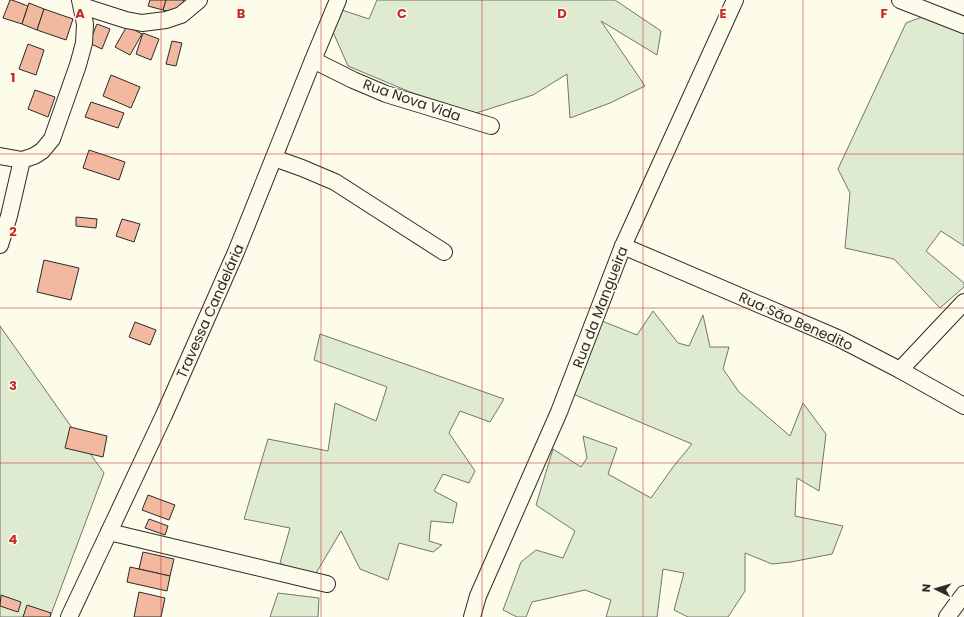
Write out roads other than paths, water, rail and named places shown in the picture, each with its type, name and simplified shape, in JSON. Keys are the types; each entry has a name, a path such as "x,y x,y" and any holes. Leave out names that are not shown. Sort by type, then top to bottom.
{"street":[{"path":"81,3 126,20 142,23 166,20 181,15 199,0"},
{"name":"Travessa Candelária","path":"69,617 167,408 233,259 338,0"},
{"name":"Rua da Mangueira","path":"472,617 478,596 559,412 623,246 735,0"},
{"path":"900,0 964,25"},
{"path":"0,156 22,160 34,156 42,151 52,139 78,65 84,43 85,24 81,3"},
{"name":"Rua Nova Vida","path":"313,60 353,80 386,94 491,126"},
{"path":"274,158 335,182 444,252"},
{"path":"0,245 22,160"},
{"name":"Rua São Benedito","path":"623,246 840,339 900,370 964,406"},
{"path":"900,370 964,302"},
{"path":"109,532 327,584"},
{"path":"947,617 964,594"}]}
